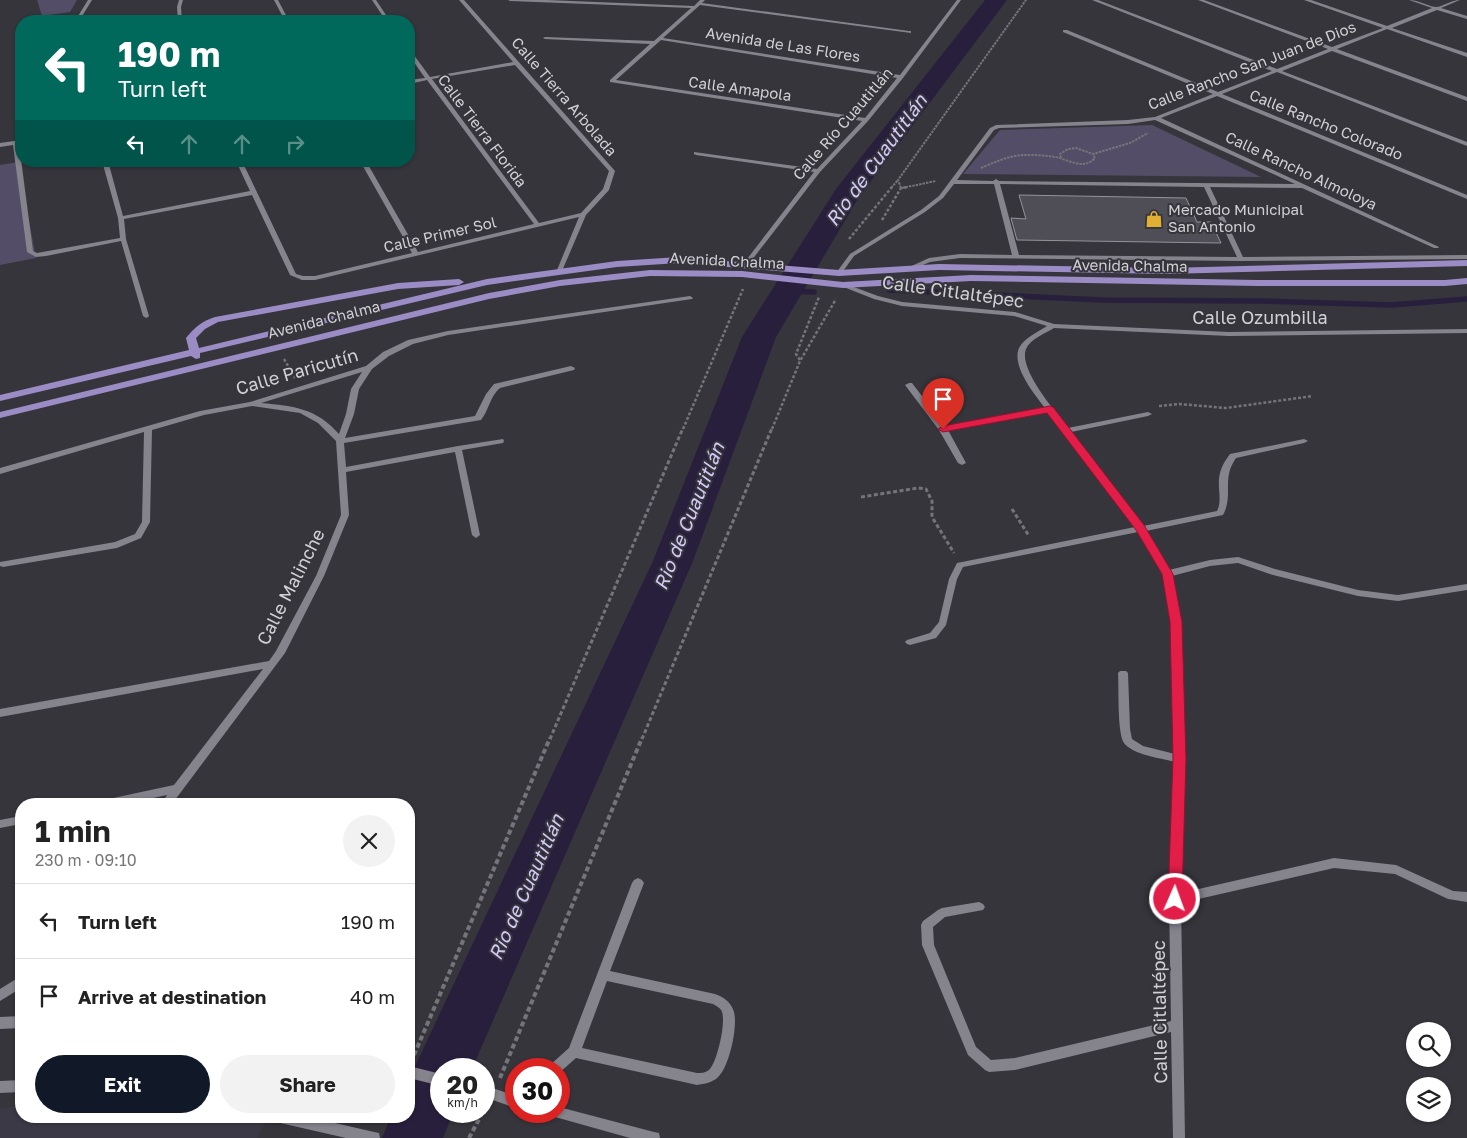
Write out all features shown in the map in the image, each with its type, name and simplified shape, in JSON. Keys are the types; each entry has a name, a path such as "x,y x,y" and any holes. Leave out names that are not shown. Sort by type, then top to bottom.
{"main road":[{"name":"Avenida Chalma","path":"0,398 193,350 487,282 560,270 617,264 679,260 839,273 948,267 1166,271 1467,263"},
{"name":"Avenida Chalma","path":"0,415 488,296 560,283 650,273 749,275 843,285 970,278 1257,283 1435,283 1467,281"},
{"path":"200,366 190,338 200,327 215,320 398,286 487,282"}],"street":[{"path":"81,15 90,0"},
{"path":"180,15 181,0"},
{"path":"276,0 284,15"},
{"path":"374,0 384,15"},
{"name":"Calle Tierra Arbolada","path":"461,0 612,170 606,190 583,214 560,270"},
{"path":"510,0 693,8"},
{"name":"Calle Río Cuautitlán","path":"746,264 818,172 866,120 901,77 959,0"},
{"path":"1094,0 1467,144"},
{"path":"1114,8 1120,0"},
{"path":"1200,0 1467,98"},
{"path":"1306,0 1467,55"},
{"path":"1411,0 1467,18"},
{"name":"Calle Rancho San Juan de Dios","path":"839,273 852,255 942,197 992,130 998,126 1128,122 1156,118 1458,0"},
{"path":"545,38 655,43 701,2 908,32"},
{"name":"Calle Rancho Colorado","path":"1065,31 1467,197"},
{"name":"Avenida de Las Flores","path":"661,39 901,77"},
{"name":"Calle Amapola","path":"655,43 612,81 866,120"},
{"name":"Calle Tierra Florida","path":"415,61 538,225"},
{"path":"415,81 517,63"},
{"name":"Calle Rancho Almoloya","path":"1156,118 1436,247"},
{"path":"0,145 15,143"},
{"path":"696,153 818,172"},
{"path":"22,167 30,252 36,255 46,254 123,239"},
{"path":"107,167 121,218 123,239 146,316"},
{"path":"121,218 252,192 242,167"},
{"path":"366,167 416,254"},
{"path":"955,179 1301,186"},
{"path":"996,181 1016,256"},
{"path":"1206,184 1240,259"},
{"name":"Calle Primer Sol","path":"252,192 293,275 302,278 315,278 583,214"},
{"path":"907,270 941,258 1016,256 1240,259 1467,257"},
{"name":"Calle Citlaltépec","path":"843,285 876,298 902,304 1015,314 1053,326"},
{"name":"Calle Paricutín","path":"0,471 203,413 251,404 302,389 369,368 386,354 403,346 448,333 690,298"},
{"name":"Calle Citlaltépec","path":"1053,326 1024,344 1020,355 1032,384 1140,528 1167,574 1176,622 1180,759 1175,899 1179,1138"},
{"name":"Calle Ozumbilla","path":"1053,326 1229,334 1467,331"},
{"name":"Calle Malinche","path":"170,798 280,653 320,576 345,515 340,441 350,414 355,389 369,368"},
{"path":"251,404 298,409 314,414 328,425 340,441 478,418 482,414 489,392 497,386 570,368"},
{"path":"909,385 943,429 962,463"},
{"path":"943,429 1050,409"},
{"path":"1068,430 1148,414"},
{"path":"3,564 117,544 138,536 146,522 148,430"},
{"path":"342,470 500,441"},
{"path":"910,642 932,636 943,623 953,579 960,565 1220,512 1223,508 1222,477 1225,465 1233,456 1304,441"},
{"path":"458,448 476,535"},
{"path":"1167,574 1210,563 1238,560 1273,572 1358,593 1398,598 1467,588"},
{"path":"0,713 270,664"},
{"path":"1123,673 1125,729 1128,741 1140,749 1180,759"},
{"path":"133,798 177,789"},
{"path":"0,824 15,821"},
{"path":"1175,899 1334,863 1396,870 1452,896 1467,897"},
{"path":"567,1058 574,1052 638,883"},
{"path":"979,907 942,913 927,925 928,945 972,1051 989,1066 1015,1064 1176,1025"},
{"path":"574,1052 698,1078 708,1078 716,1072 721,1063 729,1019 728,1010 723,1003 715,999 602,975"},
{"path":"0,996 15,985"},
{"path":"0,1023 15,1022"},
{"path":"415,1074 430,1077"},
{"path":"0,1087 15,1086"},
{"path":"570,1116 654,1138"},
{"path":"308,1123 372,1137"}],"path":[{"path":"848,241 898,180 1026,0"},
{"path":"1061,158 1060,154 1064,150 1071,148 1081,149 1093,154 1130,143 1166,123"},
{"path":"898,180 901,188 955,179 1014,156 1061,158 1076,164 1087,164 1095,158 1093,154"},
{"path":"415,1053 749,275"},
{"path":"495,1079 800,361 796,354 824,283"},
{"path":"276,347 302,389"},
{"path":"1148,414 1159,406 1179,404 1226,408 1312,396"},
{"path":"861,496 918,488 926,489 932,501 932,516 960,565"},
{"path":"1012,509 1037,550"},
{"path":"469,1138 476,1123"}],"shaded area":[{"path":"37,0 77,0 70,12 42,15"},
{"path":"1152,125 1261,177 963,174 1000,130"},
{"path":"15,162 15,167 19,167 36,258 0,265 0,165"},
{"path":"15,1106 15,1123 265,1123 257,1138 0,1138 0,1109"}],"building":[{"name":"Mercado Municipal San Antonio","path":"1019,195 1186,198 1197,222 1211,222 1221,243 1017,240 1011,218 1026,219"}],"waterway":[{"name":"Rio de Cuautitlán","path":"448,1058 673,561 759,337 846,195 996,0"},
{"path":"889,290 1102,300 1263,301 1391,305 1467,299"},
{"path":"788,291 814,292"},
{"name":"Rio de Cuautitlán","path":"412,1138 430,1098"}],"place":[{"name":"Mercado Municipal San Antonio","path":"1154,219"}],"route":[{"path":"943,429 1050,409 1068,430 1140,528 1167,574 1176,622 1180,759 1175,899"}]}
